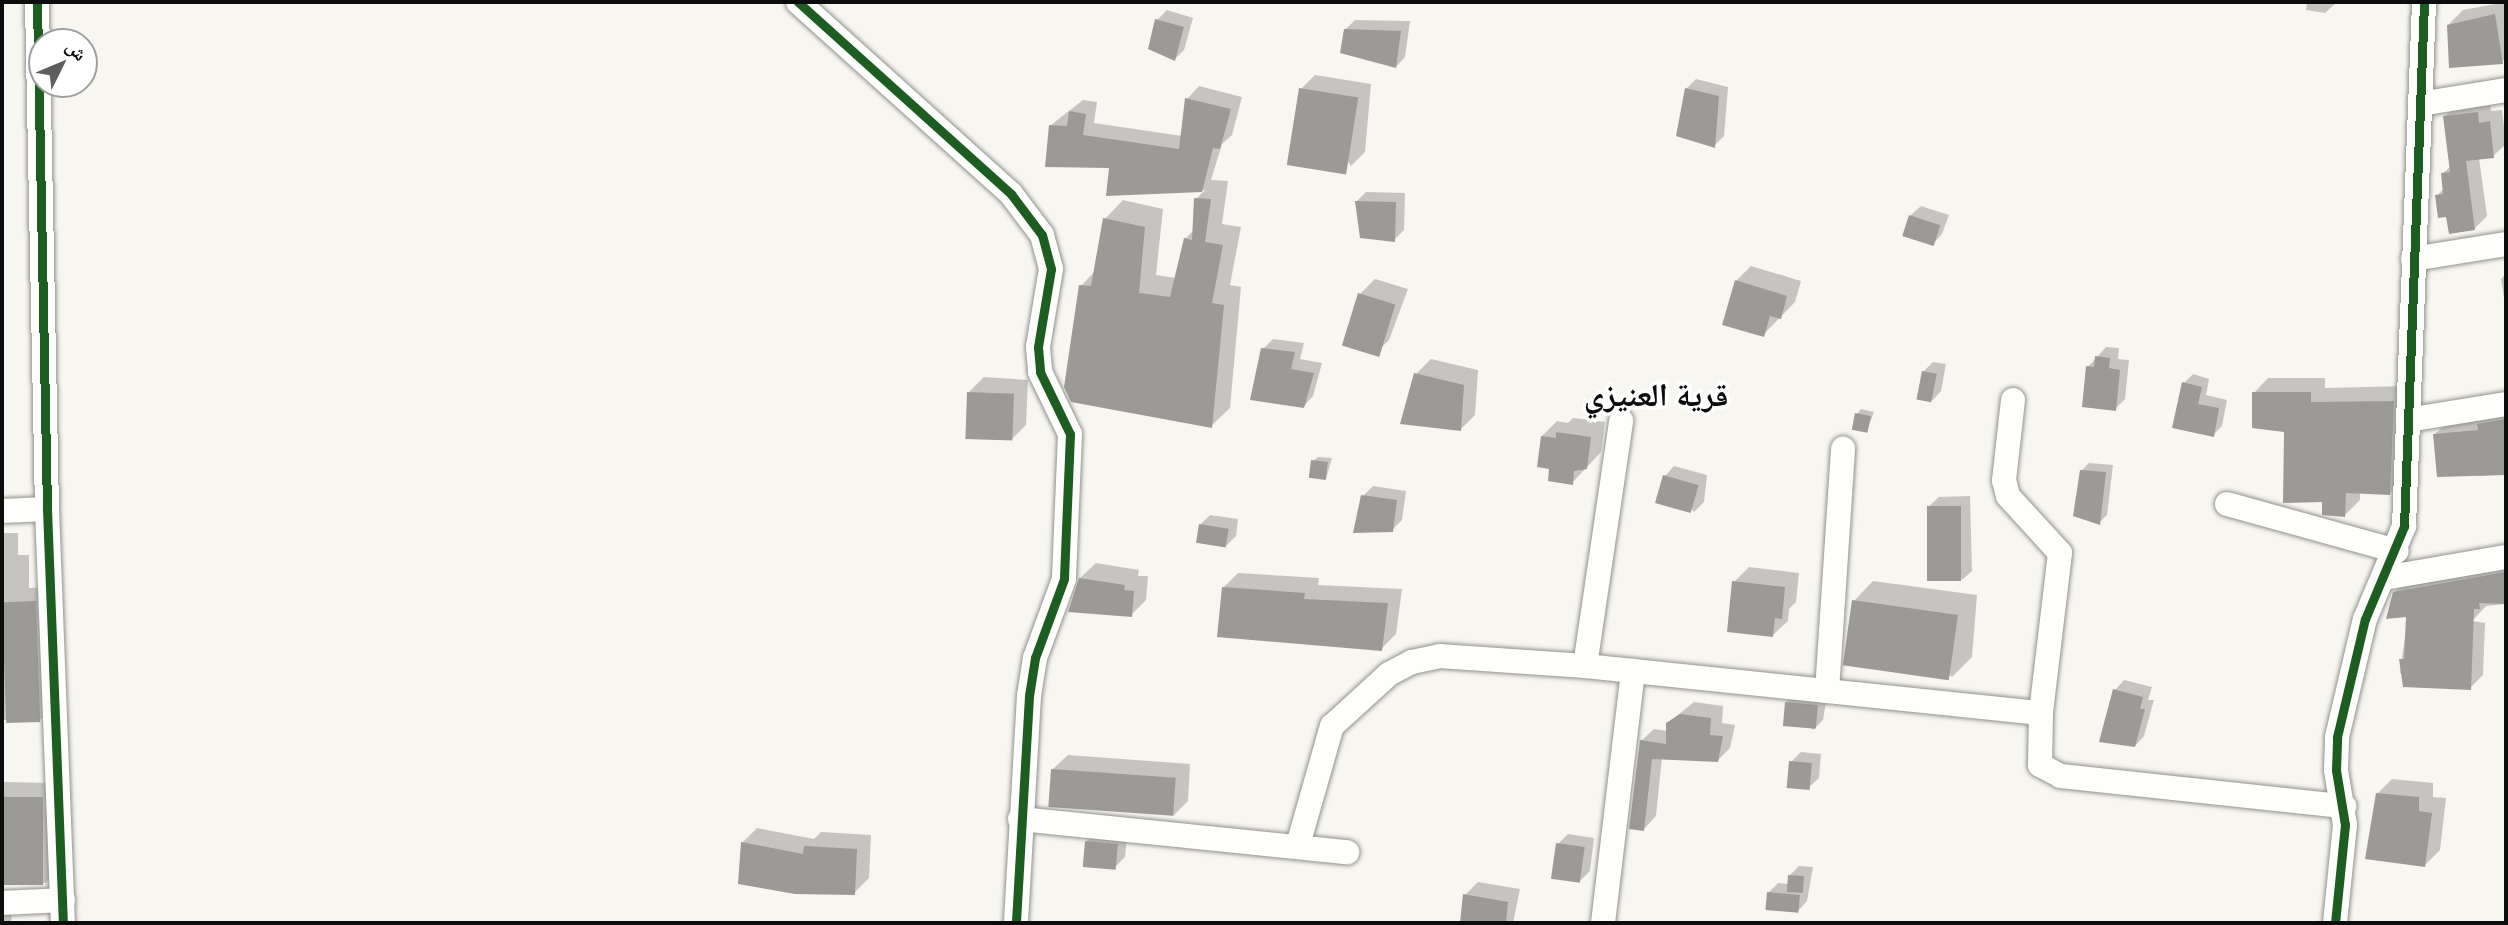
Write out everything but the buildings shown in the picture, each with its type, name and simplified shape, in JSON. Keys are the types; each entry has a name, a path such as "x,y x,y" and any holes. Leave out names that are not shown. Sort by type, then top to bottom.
{"street":[{"path":"2,903 63,912 47,509 37,2"},
{"path":"798,2 1011,194 1042,235 1051,269 1038,346 1040,372 1063,411 1070,434 1064,579 1035,658 1020,819 1016,923"},
{"path":"2334,923 2344,806 2336,770 2337,737 2359,640 2397,551 2404,526 2424,2"},
{"path":"2420,104 2506,90"},
{"path":"2413,259 2506,244"},
{"path":"2013,400 2004,480 2008,496 2060,553 2040,713 2040,765 2061,776 2344,806"},
{"path":"2408,420 2506,404"},
{"path":"1586,666 1621,421"},
{"path":"1827,691 1843,449"},
{"path":"2227,505 2397,551"},
{"path":"2,511 47,509"},
{"path":"2384,578 2506,558"},
{"path":"1298,845 1332,726 1389,674 1412,662 1440,656 1586,666 2040,713"},
{"path":"1603,923 1633,671"},
{"path":"1020,819 1347,852"}],"cycle path":[{"path":"37,2 47,509 63,923"},
{"path":"798,2 1011,194 1042,235 1051,269 1038,347 1040,372 1070,434 1064,579 1035,658 1029,696 1016,923"},
{"path":"2335,923 2345,825 2336,770 2337,737 2365,619 2404,526 2424,2"}],"district":[{"name":"قرية العنيزي","path":"1656,394"}]}
